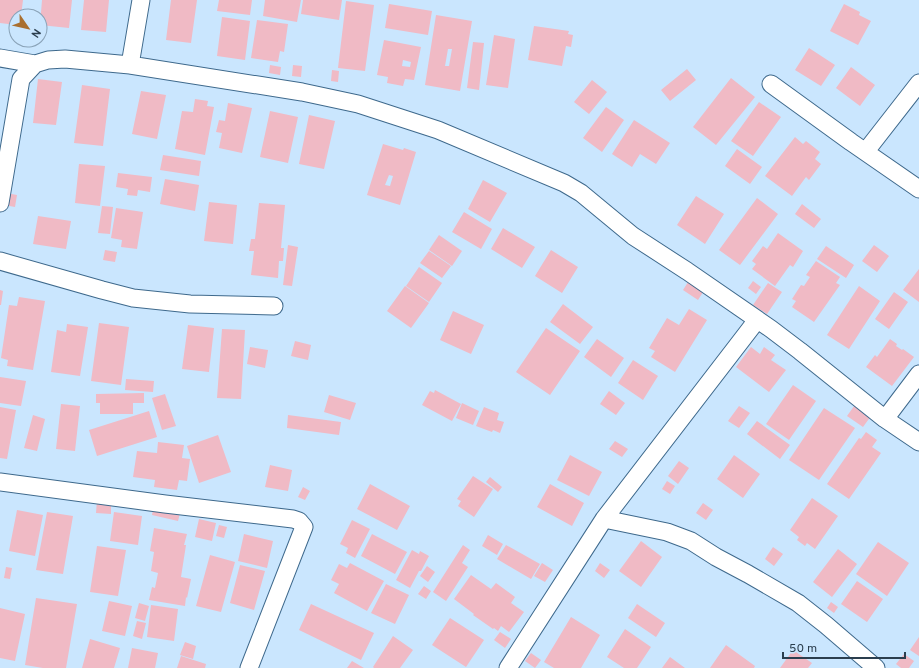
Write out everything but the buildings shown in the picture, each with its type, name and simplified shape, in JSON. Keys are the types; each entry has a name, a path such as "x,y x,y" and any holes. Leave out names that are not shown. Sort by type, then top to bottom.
{"street":[{"path":"130,65 141,0"},
{"path":"0,58 35,64 48,60 66,59 130,65 302,92 358,104 438,130 564,183 581,193 633,236 757,320 800,351 885,419 919,442"},
{"path":"0,203 21,79 35,64"},
{"path":"866,152 919,83"},
{"path":"770,84 919,189"},
{"path":"0,261 133,298 190,304 274,306"},
{"path":"508,668 604,519 757,320"},
{"path":"885,419 919,374"},
{"path":"0,482 300,521 304,527 249,668"},
{"path":"604,519 667,532 691,541 716,557 798,603 876,668"}]}
